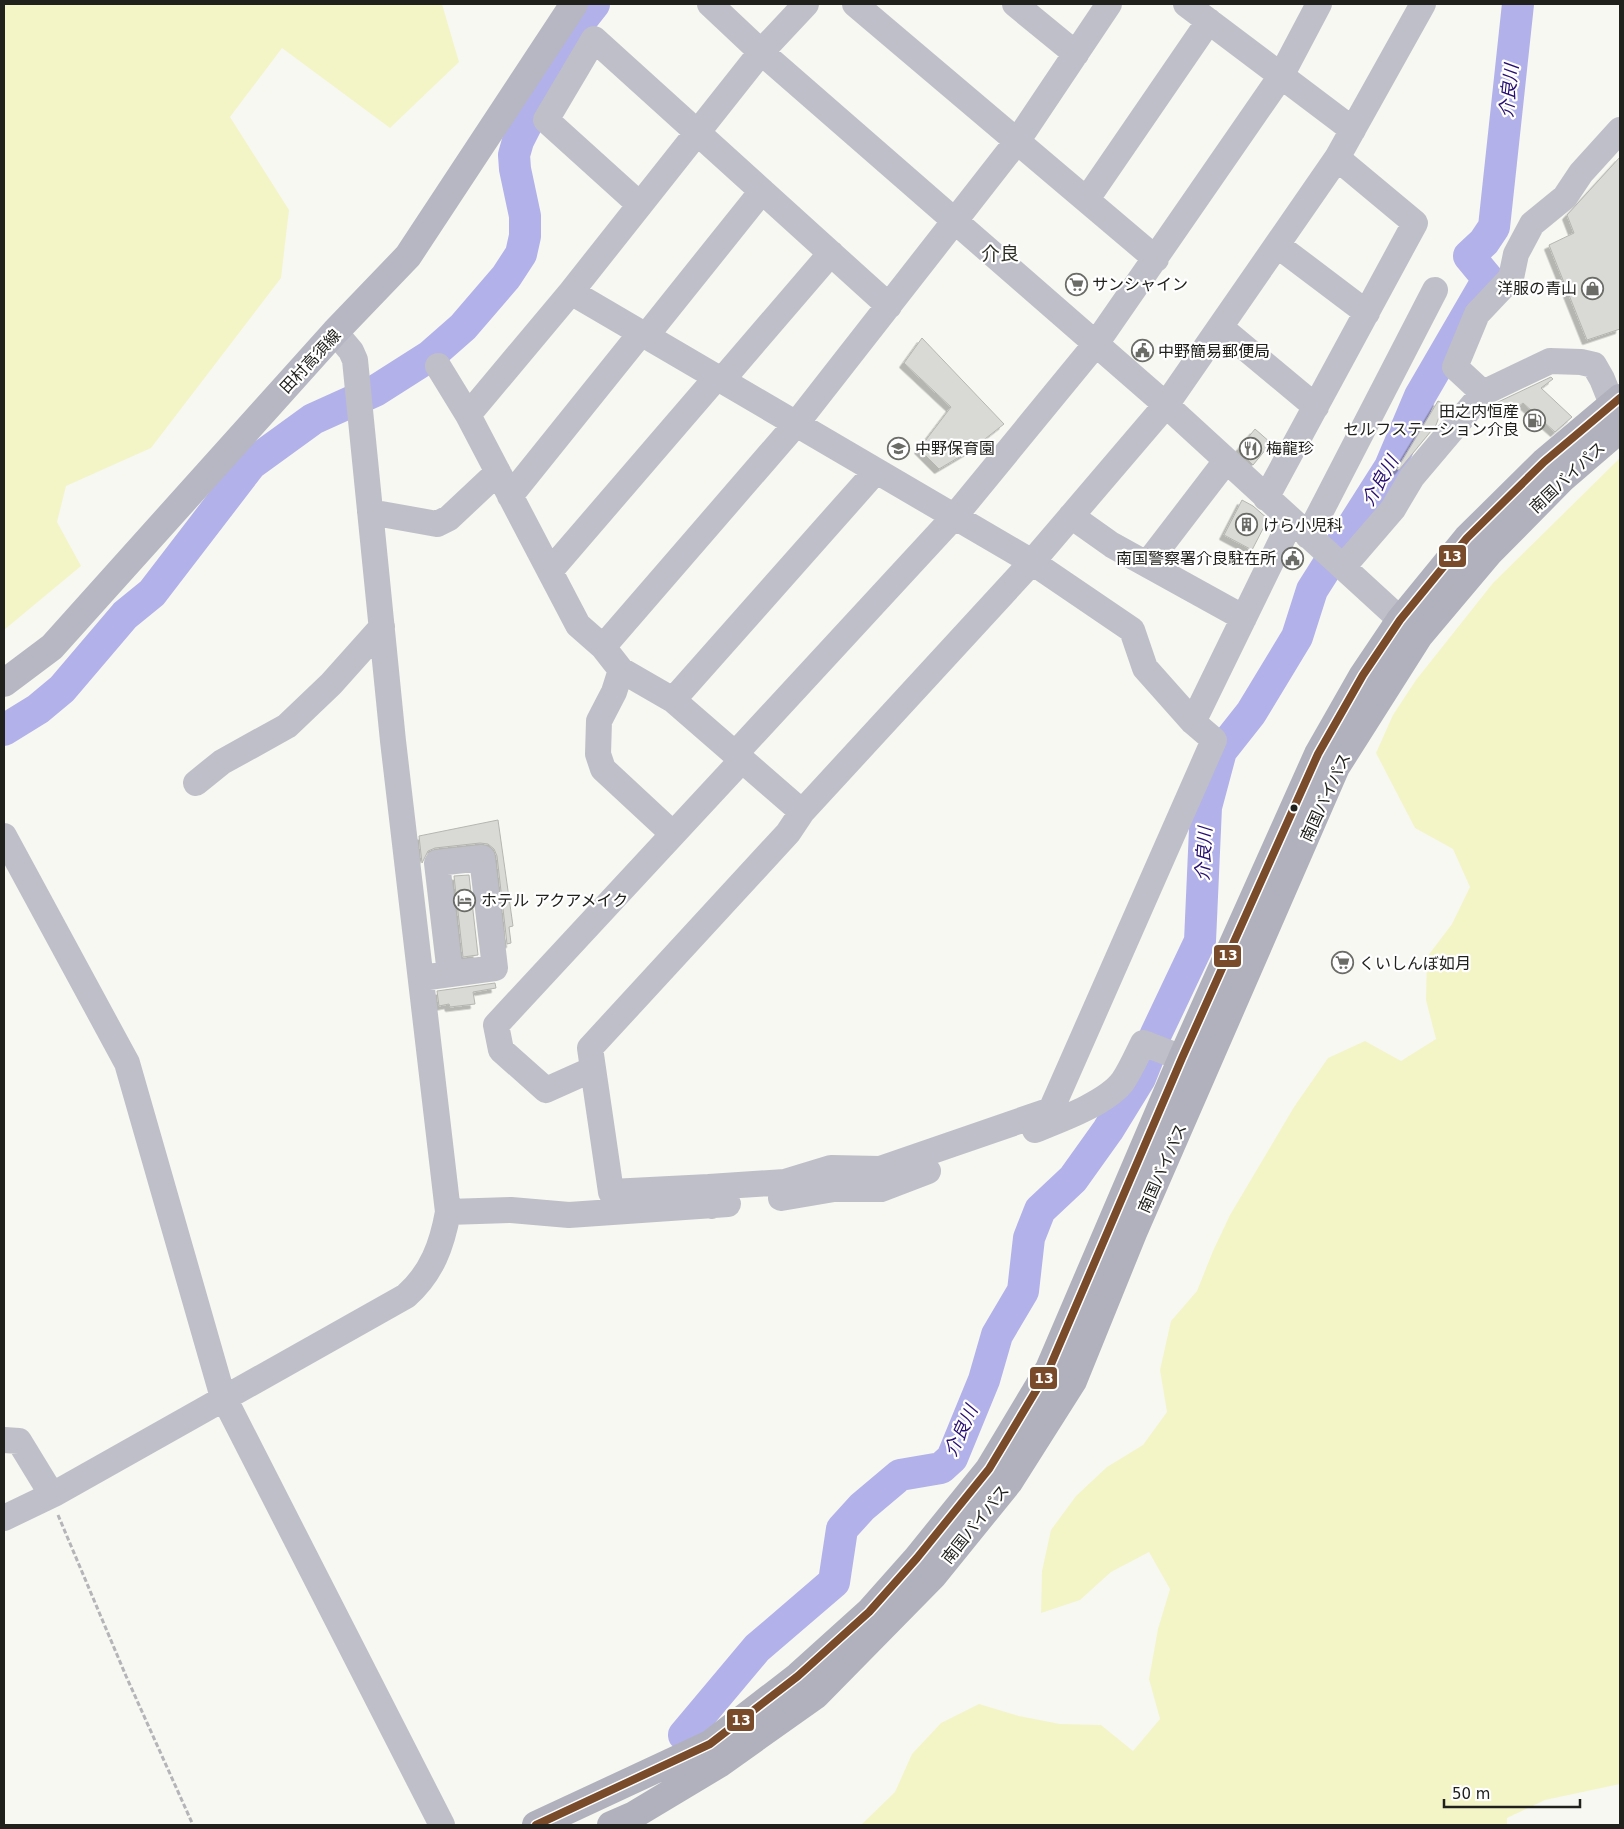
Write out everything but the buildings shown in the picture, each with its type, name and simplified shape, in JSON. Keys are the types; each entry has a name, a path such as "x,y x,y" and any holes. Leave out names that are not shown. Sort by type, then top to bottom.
{"highway":[{"name":"南国バイパス","path":"611,1825 634,1815 719,1764 816,1695 933,1576 1009,1482 1073,1381 1133,1233 1336,767 1410,628 1467,538 1544,462 1618,414"},
{"name":"南国バイパス","path":"536,1825 710,1744 798,1676 869,1612 917,1558 989,1469 1050,1369 1182,1058 1318,754 1363,675 1410,628"}],"main road":[{"name":"田村高須線","path":"4,683 52,647 335,332 408,256 574,4"}],"street":[{"path":"710,4 761,52 1166,405 1410,628"},
{"path":"468,415 570,292 761,52 806,4"},
{"path":"855,4 1018,140 1156,259"},
{"path":"1015,4 1076,54"},
{"path":"603,647 796,424 1018,140 1110,4"},
{"path":"1186,4 1352,130"},
{"path":"593,1069 546,1090 501,1050 496,1025 673,834 738,757 954,517 1095,345 1281,76 1318,4"},
{"path":"1182,1058 1143,1042 1123,1081 1112,1091 1060,1120 880,1189 834,1189 771,1200 610,1192 590,1048 788,834 802,812 1032,562 1166,405 1337,158 1423,4"},
{"path":"1087,199 1209,21"},
{"path":"640,205 546,120 594,39 889,306"},
{"path":"1482,393 1455,367 1477,314 1511,278 1516,254 1532,224 1565,197 1581,173 1620,130"},
{"path":"1266,498 1415,223 1337,158"},
{"path":"510,496 762,190"},
{"path":"1277,245 1367,313"},
{"path":"550,571 831,253"},
{"path":"1320,547 1435,290"},
{"path":"448,1212 511,1210 569,1214 710,1196 784,1182 831,1168 880,1169 1051,1110 1214,740 1193,722 1145,668 1132,630 1032,562 570,292"},
{"path":"1220,326 1316,406"},
{"path":"4,1518 50,1496 406,1296 421,1283 432,1266 440,1244 448,1212 382,627 359,399 353,355 335,332"},
{"path":"1193,722 1244,618 1320,547 1393,509 1412,477 1482,393 1550,361 1581,362 1594,365 1618,414"},
{"path":"438,366 468,415 578,625 603,647 621,670 673,700 802,812"},
{"path":"1147,564 1226,461"},
{"path":"673,700 876,471"},
{"path":"370,512 437,524 449,518 498,472"},
{"path":"1071,516 1112,545 1244,618"},
{"path":"196,783 222,762 287,726 331,684 382,627"},
{"path":"621,670 614,692 599,721 598,754 603,769 673,834"},
{"path":"4,836 127,1063 224,1398 442,1825"},
{"path":"421,978 450,974"},
{"path":"4,1440 19,1441 50,1496"}],"path":[{"path":"50,1496 126,1676 194,1825"}],"green space":[{"path":"4,4 442,4 459,62 390,128 282,48 230,117 289,210 281,278 151,448 66,486 57,522 81,566 4,630"},
{"path":"1620,458 1620,1784 1545,1800 1507,1818 1507,1825 861,1825 895,1792 912,1754 941,1723 979,1704 1019,1716 1060,1724 1101,1725 1133,1751 1160,1719 1149,1679 1158,1629 1170,1589 1149,1552 1111,1572 1080,1600 1041,1613 1042,1571 1051,1530 1076,1496 1107,1467 1143,1445 1167,1412 1160,1370 1171,1321 1197,1291 1230,1215 1294,1107 1328,1058 1365,1041 1401,1061 1436,1039 1426,1000 1427,957 1452,924 1470,887 1453,849 1415,828 1376,753 1393,715 1416,680 1493,583"}],"waterway":[{"path":"4,730 38,709 62,689 125,615 152,593 251,464 313,419 375,391 430,356 463,327 506,277 521,254 525,236 525,216 515,169 514,155 518,141 583,18 594,4"},
{"name":"介良川","path":"1155,1036 1200,941 1206,807 1221,751 1251,713 1297,637 1312,590 1390,467 1420,396 1488,279 1469,256 1484,242 1494,227 1518,4"},
{"name":"介良川","path":"684,1735 757,1648 834,1582 842,1529 862,1507 900,1475 941,1468 952,1458 984,1380 997,1335 1023,1291 1029,1238 1040,1210 1073,1179 1108,1130 1140,1078 1150,1053"}],"transit line":[{"name":"13","path":"536,1825 710,1744 798,1676 869,1612 917,1558 989,1469 1049,1369 1182,1058 1318,754 1363,675 1400,620 1467,538 1544,462 1620,398"}],"place":[{"name":"サンシャイン","path":"1076,284"},
{"name":"洋服の青山","path":"1593,288"},
{"name":"中野簡易郵便局","path":"1142,351"},
{"name":"田之内恒産 セルフステーション介良","path":"1535,420"},
{"name":"中野保育園","path":"899,448"},
{"name":"梅龍珍","path":"1250,448"},
{"name":"けら小児科","path":"1247,525"},
{"name":"南国警察署介良駐在所","path":"1292,558"},
{"name":"ホテル アクアメイク","path":"465,900"},
{"name":"くいしんぼ如月","path":"1343,963"}],"district":[{"name":"介良","path":"1000,253"}]}
